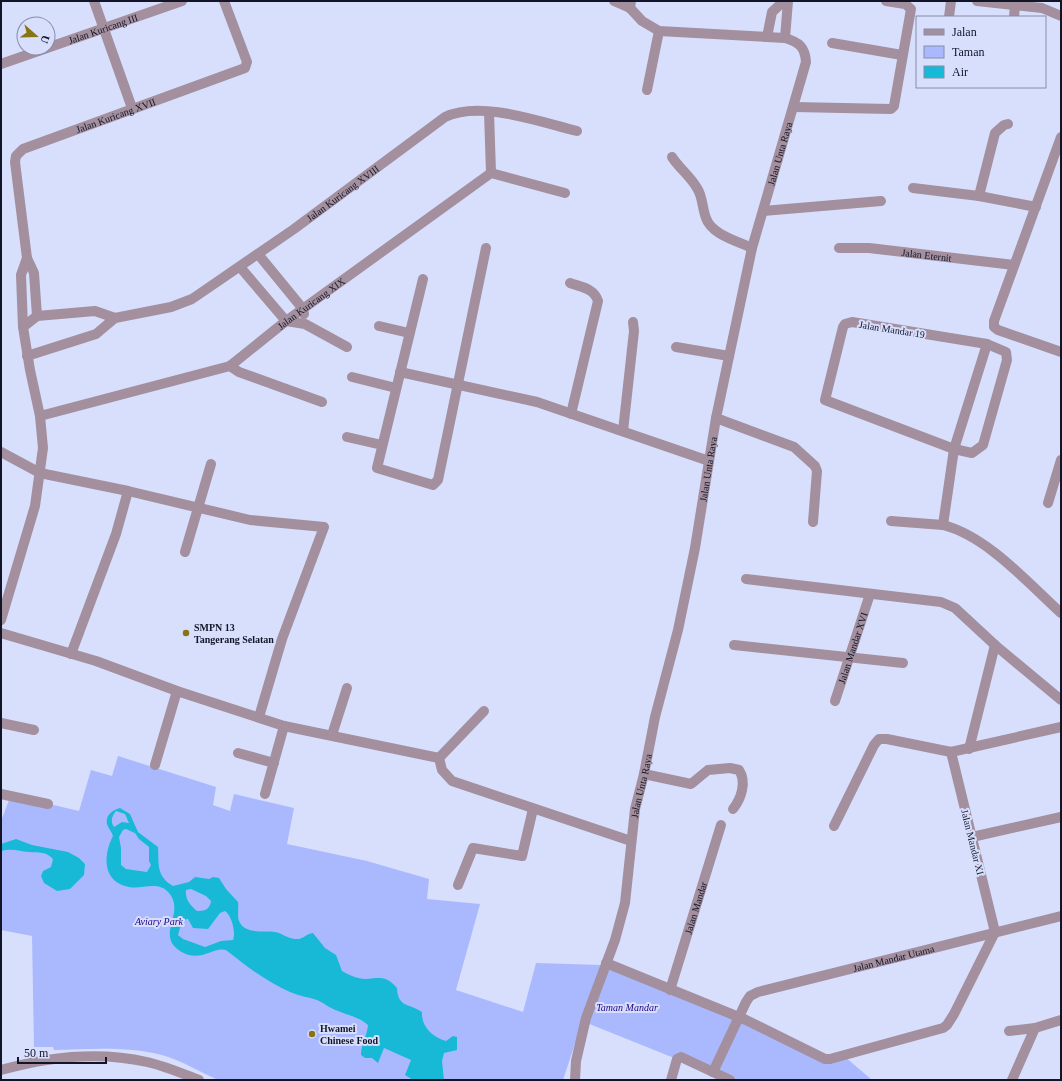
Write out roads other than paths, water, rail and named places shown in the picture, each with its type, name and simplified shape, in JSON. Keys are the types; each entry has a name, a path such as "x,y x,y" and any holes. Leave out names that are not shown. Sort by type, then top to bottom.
{"street":[{"path":"94,1 132,108"},
{"name":"Jalan Kuricang III","path":"1,64 182,1"},
{"name":"Jalan Kuricang XVII","path":"37,316 34,273 27,258 15,162 19,152 132,108 245,68 247,62 224,1"},
{"path":"614,1 630,5"},
{"path":"767,37 772,12 784,1"},
{"path":"785,38 788,1"},
{"path":"794,107 891,109 896,103 902,55 911,9 905,4 886,1"},
{"path":"949,16 951,1"},
{"path":"977,1 1015,5 1042,4 1061,16"},
{"name":"Jalan Unta Raya","path":"575,1080 576,1062 582,1030 615,940 625,903 635,809 644,774 655,717 678,630 695,548 716,418 752,248 805,70 806,54 803,47 796,41 785,38 659,31 642,21 630,5"},
{"path":"1014,16 1015,5"},
{"path":"647,90 659,31"},
{"path":"832,43 902,55"},
{"name":"Jalan Kuricang XVIII","path":"27,356 96,334 115,318 171,307 192,299 240,267 445,117 464,111 489,112 514,115 577,131"},
{"path":"489,112 490,173 565,193"},
{"path":"979,196 995,134 1004,125 1008,124"},
{"path":"1061,137 994,316 994,327 998,330 1061,352"},
{"path":"672,157 701,194 708,224 714,230 752,248"},
{"name":"Jalan Kuricang XIX","path":"40,416 230,366 286,321 490,173"},
{"path":"913,188 979,196 1036,207"},
{"path":"763,211 881,202"},
{"path":"423,279 377,468 432,485 436,483 459,384 486,248"},
{"name":"Jalan Eternit","path":"839,248 868,248 1014,265"},
{"path":"258,254 304,309 305,324"},
{"name":"Jalan Kuricang XVII","path":"1,620 25,545 35,506 43,448 40,416 27,356 23,327 21,275 27,258"},
{"path":"240,267 286,321 305,324 348,347"},
{"path":"570,283 590,290 597,296 598,301 571,414"},
{"path":"23,327 37,316 95,311 115,318"},
{"path":"623,431 634,331 633,322"},
{"name":"Jalan Mandar 19","path":"852,322 987,344 1003,349 1008,354 983,445 972,453 954,449 824,400 845,324 852,322"},
{"path":"379,326 409,333"},
{"path":"943,525 954,449 987,344"},
{"path":"676,347 729,356"},
{"path":"230,366 239,372 322,402"},
{"path":"400,372 537,402 709,461"},
{"path":"352,377 396,388"},
{"path":"716,418 794,447 815,466 817,471 813,522"},
{"path":"347,437 382,445"},
{"path":"1,452 40,473 128,491 250,520 324,527 284,632 259,717"},
{"path":"1048,503 1061,460"},
{"path":"185,552 211,464"},
{"path":"72,654 116,534 128,491"},
{"path":"891,521 943,525 959,529 996,554 1061,613"},
{"path":"746,578 941,602 955,608 1061,700"},
{"name":"Jalan Mandar XVI","path":"836,701 870,594"},
{"path":"1,633 96,661 177,691 284,726 439,758"},
{"path":"734,645 903,663"},
{"path":"969,749 996,645"},
{"path":"332,736 347,688"},
{"path":"154,765 177,691"},
{"path":"439,758 484,711"},
{"path":"1,723 34,730"},
{"path":"265,794 284,726"},
{"path":"834,826 874,744 879,739 886,739 951,752 1061,727"},
{"name":"Jalan Mandar XI","path":"951,752 995,932"},
{"path":"238,753 274,763"},
{"path":"439,758 442,770 452,781 631,841"},
{"path":"644,774 691,784 708,770 730,768 739,770 743,775 742,791 740,801 733,810"},
{"path":"1,794 48,804"},
{"path":"458,885 473,848 522,856 533,809"},
{"path":"972,836 1061,817"},
{"name":"Jalan Mandar","path":"670,990 721,825"},
{"name":"Jalan Mandar Utama","path":"713,1072 738,1017 750,996 758,992 1061,916"},
{"path":"606,962 670,990 738,1017 828,1059 943,1028 954,1014 995,932"},
{"path":"1009,1031 1035,1028 1061,1020"},
{"path":"1012,1080 1035,1028"},
{"path":"1,1070 27,1062 69,1057 110,1057 145,1061 199,1080"},
{"path":"671,1080 675,1063 677,1059 681,1057 730,1080"}],"water":[{"path":"120,808 130,814 138,832 158,847 161,874 173,886 189,882 195,877 209,879 213,877 219,878 226,889 238,902 239,921 245,928 255,931 275,932 296,939 300,939 313,933 325,948 336,955 342,971 359,978 386,979 397,988 402,1002 422,1012 423,1022 432,1034 446,1041 453,1036 457,1037 457,1050 444,1053 442,1061 444,1080 413,1080 405,1075 411,1060 384,1048 378,1063 372,1058 365,1058 361,1055 368,1025 365,1022 333,1009 317,1000 297,995 281,988 241,962 226,950 221,949 194,956 187,955 180,951 173,945 170,938 174,908 173,901 169,893 165,889 155,886 129,887 120,884 109,874 107,867 107,851 113,836 108,826 107,818 110,813","holes":["116,811 125,814 129,823 122,822 114,827 112,821","126,829 135,833 139,839 149,847 149,861 151,865 147,872 126,869 121,865 121,848 119,837 123,830","191,889 206,896 211,901 208,908 197,911 188,902 186,890","225,911 230,917 234,929 233,940 221,941 205,947 183,939 178,935 180,928 186,919 188,919 193,928 208,929 220,913"]},
{"path":"16,839 32,845 68,852 79,858 85,864 84,875 70,889 57,891 44,883 41,876 43,871 51,867 53,859 50,856 39,853 12,850 1,851 1,844"}],"place":[{"name":"SMPN 13 Tangerang Selatan","path":"186,633"},
{"name":"Hwamei Chinese Food","path":"312,1034"}],"park label":[{"name":"Aviary Park","path":"159,921"},
{"name":"Taman Mandar","path":"627,1007"}]}
